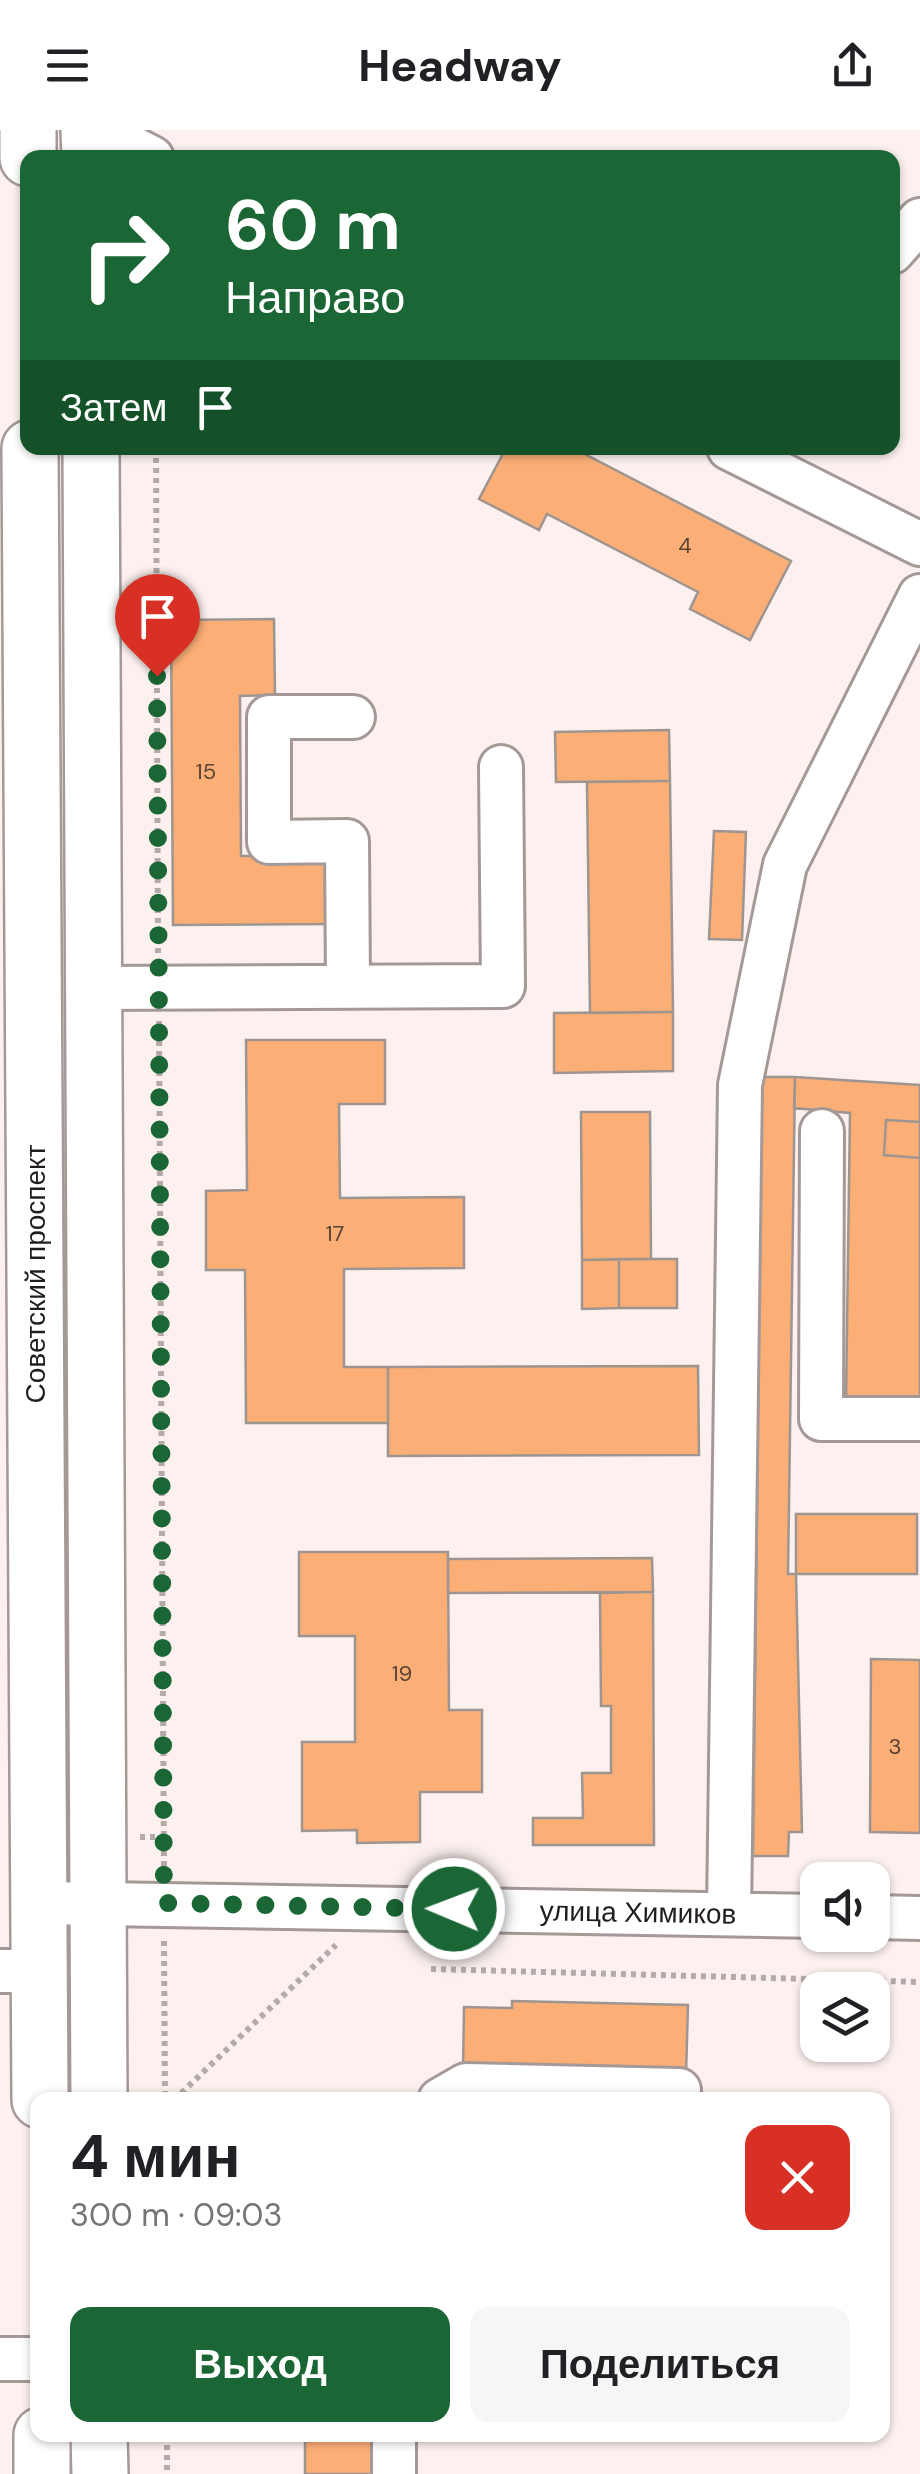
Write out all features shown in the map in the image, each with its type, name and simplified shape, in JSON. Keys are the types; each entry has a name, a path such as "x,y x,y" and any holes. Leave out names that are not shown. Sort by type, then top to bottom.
{"main road":[{"name":"Советский проспект","path":"29,455 16,634 18,1546 39,1903 20,1971 39,2092"},
{"path":"91,455 99,2092"},
{"path":"42,2442 42,2474"},
{"path":"100,2442 100,2474"}],"street":[{"path":"98,130 137,150"},
{"path":"900,243 920,220"},
{"path":"775,458 920,544"},
{"path":"729,1914 740,1086 786,866 920,596"},
{"path":"348,986 347,842 269,842 269,717 353,716"},
{"path":"94,988 502,986 501,767"},
{"path":"822,1131 820,1419 920,1419"},
{"name":"улица Химиков","path":"39,1903 800,1916"},
{"path":"890,1917 920,1918"},
{"path":"454,2092 466,2085 679,2090"},
{"path":"0,2359 30,2359"},
{"path":"394,2442 394,2474"}],"path":[{"path":"156,455 165,2092"},
{"path":"182,2092 376,1907"},
{"path":"431,1968 920,1982"},
{"path":"167,2442 168,2474"}],"building":[{"path":"502,455 587,455 791,561 750,640 690,609 698,592 547,514 539,530 479,499"},
{"path":"274,619 275,695 240,696 241,856 287,856 329,846 330,924 173,925 171,620"},
{"path":"669,730 670,781 556,782 555,732"},
{"path":"670,781 673,1012 590,1013 587,782"},
{"path":"714,831 746,832 742,940 709,939"},
{"path":"673,1012 673,1071 554,1073 554,1013"},
{"path":"246,1040 385,1040 385,1104 339,1104 340,1198 464,1197 464,1268 344,1269 344,1367 388,1367 388,1423 246,1423 245,1270 206,1270 206,1191 247,1190"},
{"path":"762,1077 795,1077 788,1574 796,1574 802,1832 789,1832 788,1856 753,1856"},
{"path":"795,1077 920,1085 920,1122 886,1120 884,1155 920,1158 920,1401 846,1401 850,1113 794,1108"},
{"path":"581,1112 650,1112 651,1259 582,1260"},
{"path":"886,1120 920,1122 920,1158 884,1155"},
{"path":"619,1259 619,1308 582,1309 582,1260"},
{"path":"619,1259 677,1259 677,1308 619,1308"},
{"path":"698,1366 699,1455 388,1456 388,1367"},
{"path":"796,1514 917,1514 917,1574 796,1574"},
{"path":"299,1552 448,1552 449,1710 482,1710 482,1792 420,1792 420,1842 357,1843 357,1830 302,1831 302,1742 355,1742 355,1636 299,1636"},
{"path":"652,1558 653,1592 448,1593 448,1559"},
{"path":"653,1592 654,1845 533,1845 533,1818 583,1818 582,1773 611,1773 611,1706 601,1706 600,1593"},
{"path":"871,1659 920,1660 920,1833 870,1832"},
{"path":"512,2001 688,2005 686,2075 463,2070 464,2007 512,2008"},
{"path":"305,2442 375,2442 375,2474 305,2474"}],"route":[{"path":"157,676 164,1903 454,1909"}]}
